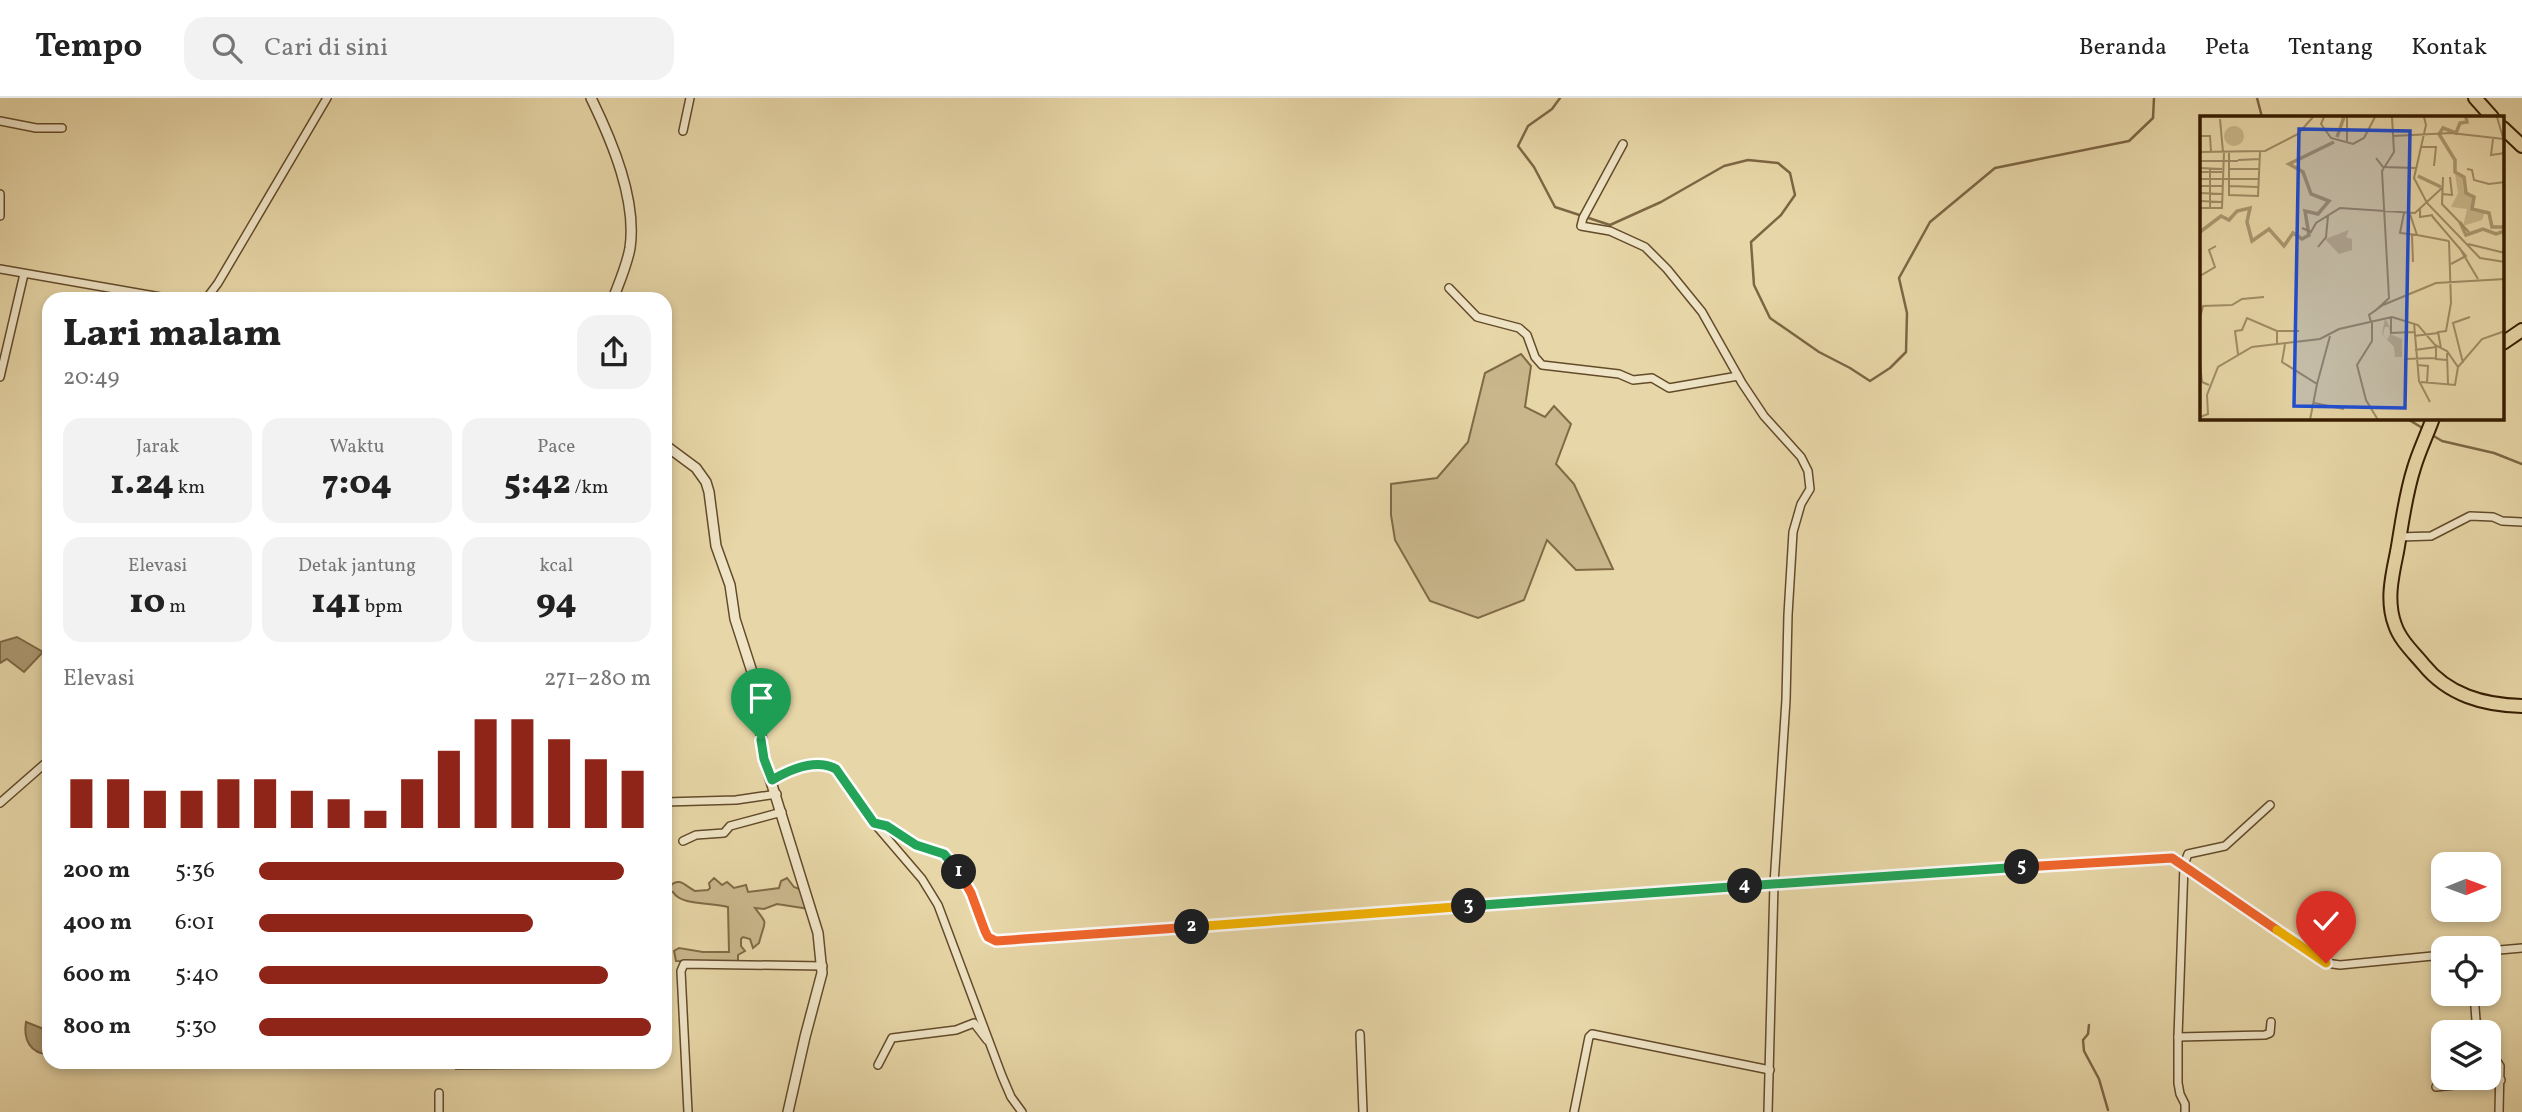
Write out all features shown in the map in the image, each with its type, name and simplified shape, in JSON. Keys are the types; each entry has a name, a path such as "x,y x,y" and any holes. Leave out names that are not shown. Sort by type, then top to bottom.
{"main road":[{"path":"2475,98 2491,116"},
{"path":"2504,129 2522,146"},
{"path":"2504,342 2522,330"},
{"path":"2432,420 2414,467 2398,537 2390,596 2391,612 2398,633 2428,671 2449,688 2467,698 2483,702 2522,706"}],"street":[{"path":"211,292 327,98"},
{"path":"591,98 617,155 625,187 630,227 629,254 615,292"},
{"path":"683,131 690,98"},
{"path":"0,121 36,128 62,128"},
{"path":"1623,144 1581,226 1610,231 1645,247 1702,312 1764,416 1801,457 1810,481 1808,495 1801,504 1793,532 1774,884 1768,1112"},
{"path":"0,194 0,216"},
{"path":"0,269 131,292"},
{"path":"0,377 24,274"},
{"path":"1449,288 1477,317 1520,328 1527,335 1535,357 1542,365 1619,374 1633,380 1652,378 1669,388 1738,376"},
{"path":"672,450 696,468 709,492 716,546 730,585 735,619 752,666 764,759 818,933 823,966 821,982 788,1112"},
{"path":"2398,537 2431,536 2470,516 2522,522"},
{"path":"772,780 795,768 821,765 836,769 874,823 931,891 972,990 1011,1097 1022,1112"},
{"path":"0,803 42,766"},
{"path":"672,802 736,800 777,794"},
{"path":"2185,1112 2178,1083 2183,865 2188,854 2225,846 2270,805"},
{"path":"683,841 696,835 724,833 730,826 782,812"},
{"path":"874,823 887,826 916,845 937,850 952,861 967,885 988,937 996,941 2172,858 2326,963 2340,965 2431,956"},
{"path":"2501,950 2522,948"},
{"path":"688,1112 681,971 684,964 823,966"},
{"path":"2178,1037 2265,1035 2270,1033 2271,1022"},
{"path":"878,1065 892,1038 956,1030 974,1023 991,1045"},
{"path":"1360,1034 1363,1112"},
{"path":"1574,1112 1589,1037 1592,1034 1770,1070"},
{"path":"2500,1112 2501,1090"},
{"path":"439,1093 439,1112"}],"shaded area":[{"path":"1521,354 1531,366 1525,407 1545,417 1554,406 1571,424 1556,464 1574,484 1613,569 1576,570 1547,540 1524,600 1478,618 1430,601 1395,540 1391,515 1391,484 1437,478 1468,442 1485,373"},
{"path":"17,637 42,653 24,672 7,659 0,663 0,642"},
{"path":"714,878 722,885 727,882 734,888 746,885 748,892 779,888 781,881 787,878 794,887 802,890 809,909 777,904 764,909 755,908 764,923 759,943 753,948 750,939 743,937 741,946 745,951 738,955 738,962 676,961 674,951 679,948 729,952 728,907 690,902 672,892 672,884 677,882 695,891 708,890 709,883"},
{"path":"26,1022 42,1028 42,1053 29,1044"}],"waterway":[{"path":"1560,98 1552,109 1528,126 1518,146 1534,167 1555,207 1610,225 1661,202 1724,166 1748,160 1778,163 1790,173 1795,195 1781,215 1751,242 1754,285 1770,318 1819,352 1870,381 1890,368 1906,352 1907,313 1899,278 1930,222 1995,168 2129,141 2153,118 2154,98"},
{"path":"2257,98 2262,116"},
{"path":"2409,420 2424,429"},
{"path":"2432,435 2442,441 2494,453 2522,464"},
{"path":"2089,1025 2088,1034 2083,1040 2084,1051 2099,1079 2108,1110"}],"route":[{"path":"761,740 764,759 772,780 795,768 830,766 836,769 874,823 887,826 925,849 944,854 952,861 967,885 988,937 996,941 1702,889 2172,858 2326,963"}]}
